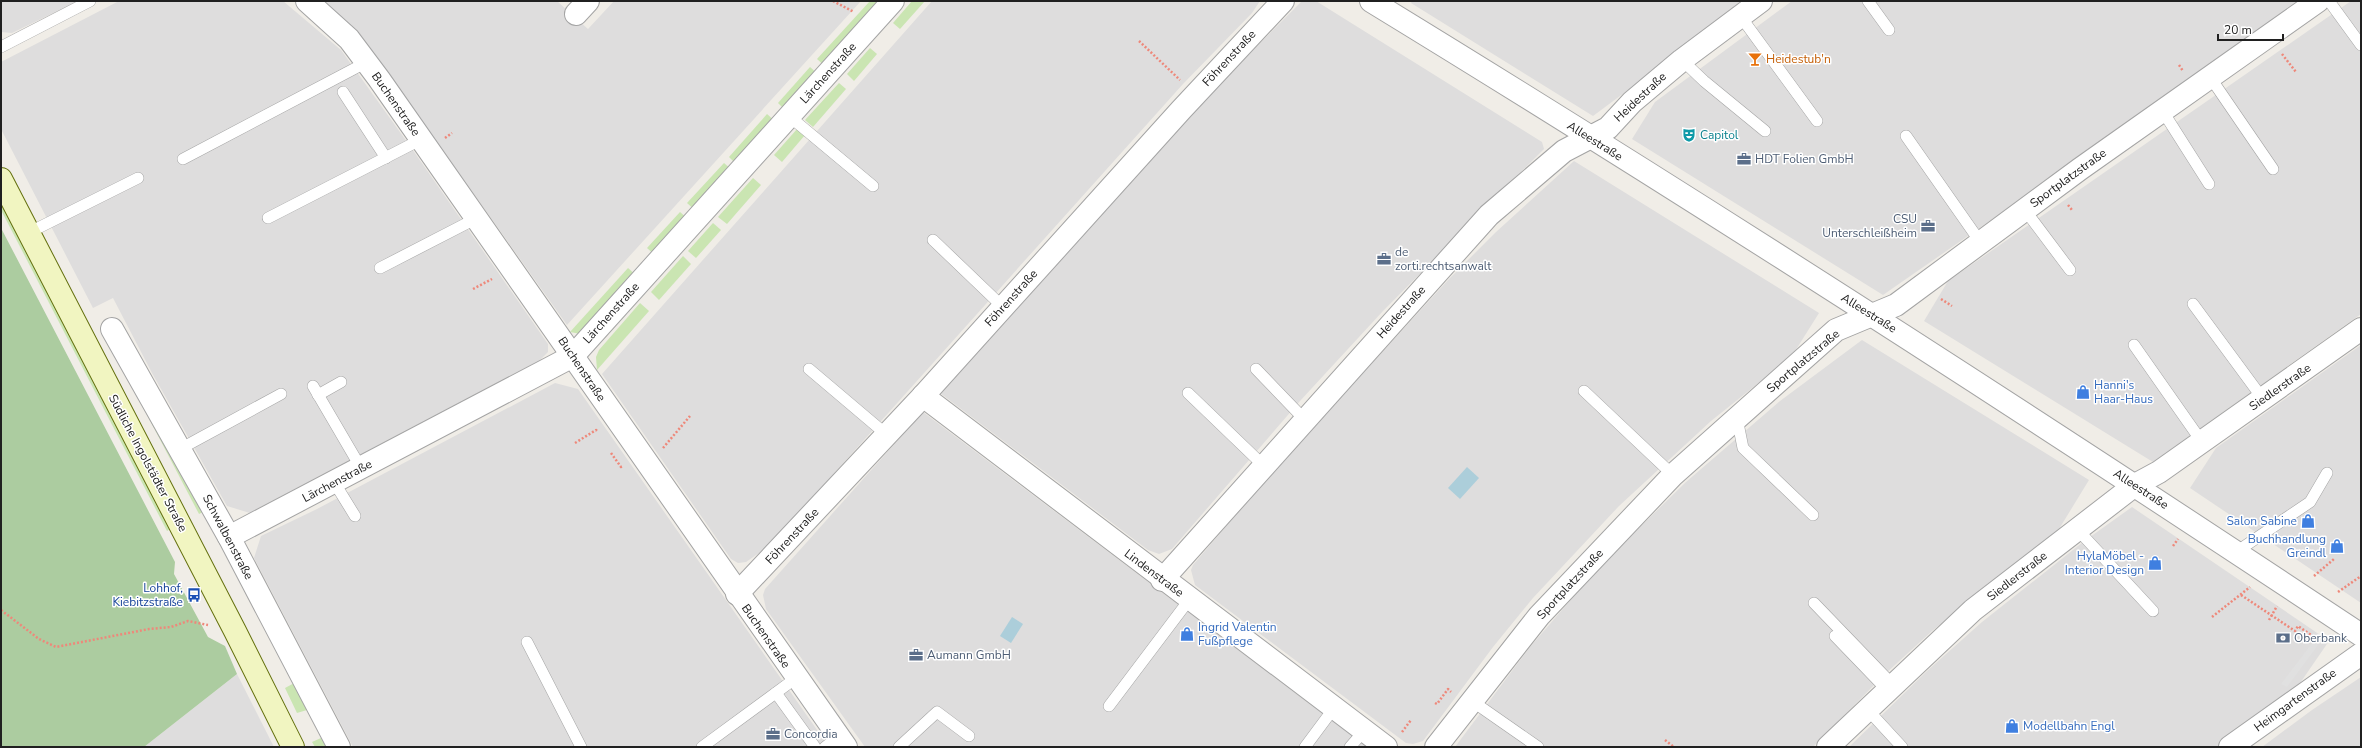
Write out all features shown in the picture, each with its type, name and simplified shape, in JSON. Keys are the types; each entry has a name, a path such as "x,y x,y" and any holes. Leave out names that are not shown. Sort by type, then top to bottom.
{"street":[{"name":"Buchenstraße","path":"307,1 349,39 422,139 796,678 836,744"},
{"name":"Lärchenstraße","path":"229,537 572,356 893,1"},
{"name":"Föhrenstraße","path":"738,594 923,396 1195,95 1283,1"},
{"name":"Heidestraße","path":"1162,580 1488,215 1564,151 1608,128 1632,102 1682,60 1761,1"},
{"name":"Sportplatzstraße","path":"1436,747 1539,616 1673,475 1836,330 1896,305 2162,110 2318,1"},
{"name":"Alleestraße","path":"1380,3 1589,137 1873,315 2135,485 2361,635"},
{"name":"Südliche Ingolstädter Straße","path":"1,179 235,631 293,747"},
{"name":"Schwalbenstraße","path":"112,329 229,537 339,747"},
{"name":"Siedlerstraße","path":"1828,747 1973,610 2135,485 2160,472 2361,330"},
{"name":"Lindenstraße","path":"923,396 1162,580 1334,708 1357,739 1386,747"},
{"name":"Heimgartenstraße","path":"2230,747 2361,654"}],"lane":[{"path":"1,48 90,1"},
{"path":"1868,1 1889,30"},
{"path":"2329,1 2361,45"},
{"path":"1741,17 1816,121"},
{"path":"1682,60 1704,81 1765,130"},
{"path":"183,159 367,62"},
{"path":"2210,77 2273,170"},
{"path":"343,92 386,158"},
{"path":"2162,110 2209,184"},
{"path":"789,116 873,186"},
{"path":"1906,136 1981,243"},
{"path":"268,218 422,139"},
{"path":"28,233 138,178"},
{"path":"2025,210 2070,270"},
{"path":"380,268 476,218"},
{"path":"933,240 1003,307"},
{"path":"2193,304 2263,399"},
{"path":"2134,344 2202,442"},
{"path":"1256,368 1305,420"},
{"path":"810,369 887,435"},
{"path":"341,382 316,391 361,468"},
{"path":"1584,392 1673,475"},
{"path":"1188,393 1264,466"},
{"path":"180,450 281,394"},
{"path":"1737,418 1743,448 1813,515"},
{"path":"2236,552 2310,502 2327,473"},
{"path":"334,482 355,516"},
{"path":"2077,529 2153,611"},
{"path":"1109,706 1189,600"},
{"path":"1814,603 1890,688"},
{"path":"1816,616 1890,688"},
{"path":"527,642 581,747"},
{"path":"702,747 796,678"},
{"path":"776,693 815,747"},
{"path":"1472,701 1538,747"},
{"path":"1305,747 1334,708"},
{"path":"1867,709 1902,747"},
{"path":"899,747 937,712 969,736"}],"path":[{"path":"833,1 855,12"},
{"path":"1139,41 1195,95"},
{"path":"2288,62 2296,72"},
{"path":"2068,205 2072,210"},
{"path":"648,465 690,416"},
{"path":"575,443 596,430 600,436"},
{"path":"608,449 621,467"},
{"path":"2314,576 2334,559"},
{"path":"2212,617 2268,573"},
{"path":"2338,592 2361,576"},
{"path":"2241,595 2295,631 2298,626 2307,634 2314,637"},
{"path":"1,610 39,639 56,647 149,629 171,628 188,621 235,631"},
{"path":"1435,703 1437,704 1448,689"},
{"path":"1403,730 1412,720"},
{"path":"1665,740 1674,747"}],"shaded area":[{"path":"1,1 78,1 12,33 1,32"},
{"path":"119,1 283,1 341,50 548,344 548,352 539,361 250,513 227,506 152,373 113,298 93,308 1,129 1,62"},
{"path":"324,1 557,1 588,29 614,1 861,1 567,325 360,34"},
{"path":"932,1 1260,1 1252,13 1183,84 769,546 746,562 738,563 731,559 602,374"},
{"path":"1302,1 1316,1 1542,142 1544,149 1383,311 1300,401 1172,549 1159,554 1148,550 940,393 1137,173 1226,77"},
{"path":"1412,1 1748,1 1593,116 1411,3"},
{"path":"1792,1 2306,1 1883,295 1632,139 1655,102"},
{"path":"2351,1 2361,1 2361,314 2153,462 1924,321 1948,281"},
{"path":"1574,161 1819,313 1792,356 1711,421 1619,506 1533,598 1493,647 1423,741 1413,744 1406,743 1195,585 1191,570 1193,565 1268,477 1449,279 1496,232"},
{"path":"1862,340 2089,480 2059,529 1932,631 1884,675 1813,747 1455,747 1530,647 1587,581 1637,530 1686,482 1780,401"},
{"path":"2361,345 2361,603 2190,488 2216,448"},
{"path":"555,383 578,389 829,747 353,747 254,558 261,536 317,509"},
{"path":"923,412 1367,747 865,747 766,609 763,595 765,589"},
{"path":"2132,507 2329,641 2296,689 2219,747 1849,747 1927,671 1982,622 2083,542"},
{"path":"2313,642 2318,645 2287,687 2281,684"},
{"path":"237,674 274,747 144,747"},
{"path":"2361,677 2361,747 2262,747 2312,710"}],"green space":[{"path":"870,1 887,1 827,68 817,59"},
{"path":"912,1 925,1 900,29 893,23"},
{"path":"870,48 877,54 854,81 847,74"},
{"path":"810,67 820,76 787,112 778,103"},
{"path":"839,83 846,89 813,127 805,120"},
{"path":"767,114 777,123 738,166 729,157"},
{"path":"798,128 805,135 782,162 774,155"},
{"path":"724,163 733,171 697,212 687,203"},
{"path":"753,178 761,185 727,224 718,217"},
{"path":"1,203 170,529 167,531 1,210"},
{"path":"680,212 689,220 657,257 647,248"},
{"path":"713,223 721,230 696,258 688,251"},
{"path":"1,228 175,562 174,574 208,637 225,646 237,674 144,747 1,747"},
{"path":"683,256 691,264 659,300 651,292"},
{"path":"628,268 638,277 581,334 570,332"},
{"path":"640,303 649,311 597,370 596,357 599,350"},
{"path":"122,367 203,512 199,514"},
{"path":"298,681 301,698 307,710 297,713 285,688"},
{"path":"321,738 326,747 315,747 312,742"}],"water":[{"path":"1467,467 1479,478 1460,499 1448,488"},
{"path":"1012,617 1023,624 1011,643 1000,636"}],"place":[{"name":"Heidestub'n","path":"1755,59"},
{"name":"Capitol","path":"1689,135"},
{"name":"HDT Folien GmbH","path":"1744,159"},
{"name":"CSU Unterschleißheim","path":"1928,226"},
{"name":"de zorti.rechtsanwalt","path":"1384,259"},
{"name":"Hanni's Haar-Haus","path":"2083,392"},
{"name":"Salon Sabine","path":"2308,521"},
{"name":"Buchhandlung Greindl","path":"2337,546"},
{"name":"HylaMöbel - Interior Design","path":"2155,563"},
{"name":"Lohhof, Kiebitzstraße","path":"194,595"},
{"name":"Ingrid Valentin Fußpflege","path":"1187,634"},
{"name":"Oberbank","path":"2283,638"},
{"name":"Aumann GmbH","path":"916,655"},
{"name":"Modellbahn Engl","path":"2012,726"},
{"name":"Concordia","path":"773,734"}]}
